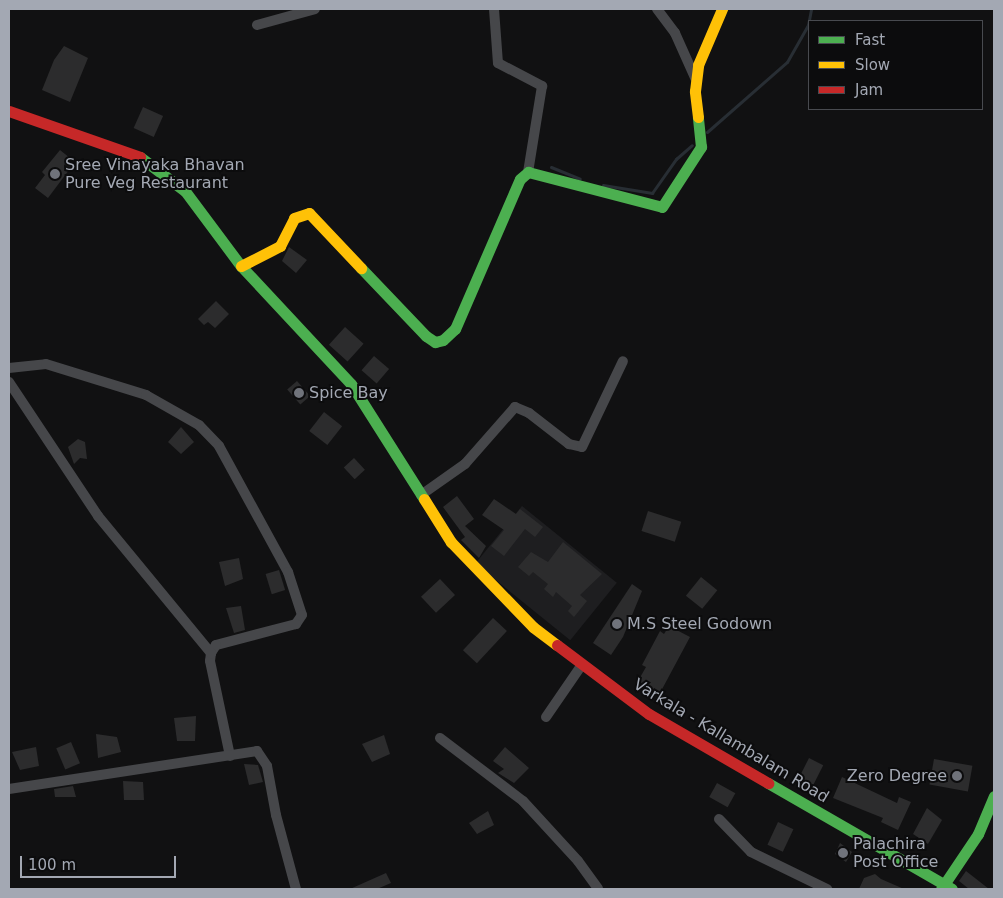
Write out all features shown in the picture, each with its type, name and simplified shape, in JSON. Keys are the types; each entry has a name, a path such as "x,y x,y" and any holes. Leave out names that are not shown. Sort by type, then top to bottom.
{"main road":[{"path":"241,266 280,246 294,218 308,213 426,336 435,342 443,340 455,329 520,179 528,172 662,207 667,203 701,147 697,124 696,81 698,64 718,24 722,9"},
{"name":"Varkala - Kallambalam Road","path":"9,111 143,158 185,191 241,266 351,384 451,542 509,605 581,666 649,714 946,887"},
{"path":"946,887 978,834 994,796"}],"street":[{"path":"257,25 315,9"},
{"path":"494,9 498,63 542,86 528,172"},
{"path":"657,9 675,33 696,81"},
{"path":"421,495 465,464 515,407 529,413 569,444 582,447 623,361"},
{"path":"9,368 46,364 146,395 199,424 219,446 288,572 302,615 296,624 216,645 211,653 210,661 230,756"},
{"path":"9,382 98,516 211,653"},
{"path":"546,717 581,666"},
{"path":"440,738 523,801 578,861 598,889"},
{"path":"9,789 257,751 267,766 276,815 296,889"},
{"path":"719,818 751,852 827,889"}],"shaded area":[{"path":"522,506 617,583 570,640 475,564"}],"building":[{"path":"64,46 88,58 70,102 42,90 54,60"},
{"path":"143,107 163,116 154,137 134,128"},
{"name":"Sree Vinayaka Bhavan Pure Veg Restaurant","path":"60,150 75,162 48,198 35,188 45,175 42,172"},
{"path":"289,247 307,260 296,273 282,261"},
{"path":"216,301 229,314 215,328 208,322 204,325 198,319"},
{"path":"345,327 364,344 348,362 329,345"},
{"path":"374,356 389,369 377,383 362,370"},
{"name":"Spice Bay","path":"297,381 310,396 300,405 287,390"},
{"path":"324,412 342,426 327,445 309,431"},
{"path":"181,427 194,442 181,454 168,442"},
{"path":"78,439 85,442 87,459 80,458 74,464 68,447"},
{"path":"354,458 365,470 355,479 344,468"},
{"path":"457,496 474,519 465,526 486,546 479,558 461,540 465,537 443,507"},
{"path":"494,499 516,514 520,509 543,527 535,537 525,529 504,556 491,546 504,530 482,515"},
{"path":"648,511 681,522 675,542 642,531"},
{"path":"563,542 602,574 580,595 587,601 574,617 568,611 572,606 556,592 553,597 544,589 548,584 533,572 529,576 518,567 531,552 548,562"},
{"path":"239,558 243,579 225,586 219,562"},
{"path":"279,570 285,590 272,594 266,574"},
{"path":"701,577 717,590 702,609 686,596"},
{"path":"440,579 455,595 436,613 421,597"},
{"name":"M.S Steel Godown","path":"632,584 642,591 623,637 611,655 593,643"},
{"path":"241,606 245,630 234,633 226,608"},
{"path":"493,618 507,631 477,663 463,650"},
{"path":"669,626 690,637 660,693 638,681 646,667 642,665 660,631 664,634"},
{"path":"196,716 195,741 177,741 174,718"},
{"path":"96,734 117,737 121,752 98,758"},
{"path":"384,735 390,754 372,762 362,744"},
{"path":"71,742 80,763 65,769 56,748"},
{"path":"36,747 39,766 20,770 12,752"},
{"path":"505,747 529,768 514,783 498,773 504,769 493,761"},
{"path":"809,758 823,765 811,788 797,781"},
{"path":"934,759 972,766 968,791 929,785"},
{"path":"244,764 258,765 263,782 249,785"},
{"path":"842,777 897,803 899,797 911,802 898,830 881,822 883,818 833,798"},
{"path":"123,781 143,782 144,800 124,800"},
{"path":"717,783 735,793 728,807 709,797"},
{"path":"73,786 76,797 55,797 54,789"},
{"path":"927,808 942,820 928,844 913,834"},
{"path":"488,811 494,825 477,834 469,823"},
{"path":"778,822 793,829 783,852 767,845"},
{"name":"Palachira Post Office","path":"840,843 852,852 846,862 835,854"},
{"path":"966,871 989,889 969,889 959,881"},
{"path":"386,873 391,883 377,889 350,889"},
{"path":"875,874 881,879 904,889 859,889 864,878"}],"waterway":[{"path":"809,20 811,9"},
{"path":"707,132 787,62 808,25"},
{"path":"603,185 652,193 676,159 692,145"},
{"path":"551,167 580,179"}],"traffic: fast":[{"path":"361,268 426,336 435,342 443,340 455,329 520,179 528,172 662,207 701,147 698,117"},
{"path":"140,157 185,191 241,266 351,384 424,499"},
{"path":"768,783 952,889"},
{"path":"941,889 978,834 994,796"}],"traffic: slow":[{"path":"698,117 695,91 698,65 722,9"},
{"path":"241,266 280,246 294,218 309,213 361,268"},
{"path":"424,499 451,542 533,627 557,645"}],"traffic: jam":[{"path":"9,111 140,157"},
{"path":"557,645 649,714 768,783"}],"place":[{"name":"Sree Vinayaka Bhavan Pure Veg Restaurant","path":"55,174"},
{"name":"Spice Bay","path":"299,393"},
{"name":"M.S Steel Godown","path":"617,624"},
{"name":"Zero Degree","path":"957,776"},
{"name":"Palachira Post Office","path":"843,853"}]}
